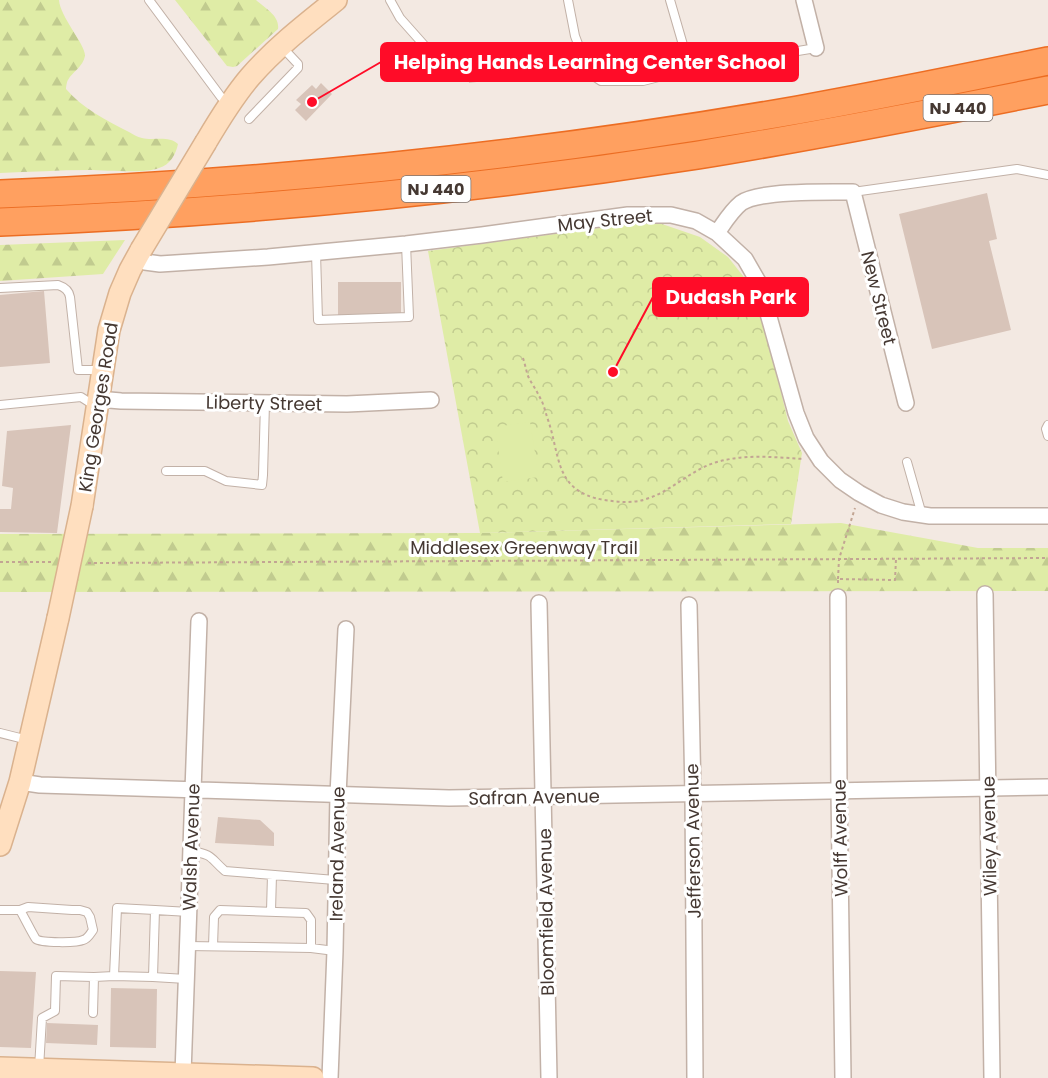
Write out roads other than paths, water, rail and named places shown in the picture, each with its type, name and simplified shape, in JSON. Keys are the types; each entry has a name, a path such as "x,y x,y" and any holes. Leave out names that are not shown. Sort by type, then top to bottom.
{"highway":[{"path":"956,80 1048,56"},
{"name":"NJ 440","path":"0,194 203,183 461,159 750,118 1048,61"},
{"name":"NJ 440","path":"0,222 261,206 460,186 694,155 868,126 1048,90"},
{"path":"868,126 1022,113 1048,108"}],"street":[{"name":"King Georges Road","path":"0,842 20,782 82,506 107,337 115,305 139,254 230,104 252,75 281,46 336,0"},
{"path":"804,0 816,48"},
{"path":"717,233 741,203 755,197 776,194 853,192"},
{"name":"New Street","path":"853,192 906,404"},
{"name":"May Street","path":"139,254 153,263 167,264 316,253 472,237 628,215 671,215 696,221 717,233 745,259 760,285 796,412 806,438 821,460 840,480 859,494 881,505 903,512 922,515 1048,516"},
{"name":"Liberty Street","path":"97,403 121,401 358,404 431,400"},
{"name":"Wiley Avenue","path":"985,594 992,1078"},
{"name":"Wolff Avenue","path":"838,597 843,1078"},
{"name":"Bloomfield Avenue","path":"539,603 549,1078"},
{"name":"Jefferson Avenue","path":"689,605 695,1078"},
{"name":"Walsh Avenue","path":"183,1074 199,621"},
{"name":"Ireland Avenue","path":"330,1078 338,795 346,629"},
{"name":"Safran Avenue","path":"20,782 40,785 449,798 1048,788"},
{"path":"2,1071 314,1078"}],"lane":[{"path":"149,0 220,97 230,104"},
{"path":"390,0 400,18 424,45 435,74"},
{"path":"568,0 575,36 589,73 601,81 643,81 690,69 816,48"},
{"path":"670,0 690,69"},
{"path":"249,119 297,68 298,64 281,46"},
{"path":"853,192 1017,169 1048,175"},
{"path":"316,253 318,320 409,317 406,244"},
{"path":"0,288 58,285 66,289 70,297 78,370 102,370"},
{"path":"0,405 81,397 97,403"},
{"path":"166,471 205,471 226,481 262,485 265,403"},
{"path":"1048,425 1046,429 1048,436"},
{"path":"907,462 922,515"},
{"path":"0,733 30,740"},
{"path":"191,851 211,856 225,871 336,880"},
{"path":"271,911 272,875"},
{"path":"0,910 20,910 28,907 80,910 87,912 93,930 83,941 39,941 34,938 20,910"},
{"path":"114,976 117,908 189,912"},
{"path":"153,977 155,910"},
{"path":"213,946 214,917 220,910 271,911 306,913 311,920 311,948"},
{"path":"188,946 311,948 335,951"},
{"path":"50,1072 42,1018 55,1011 56,976 186,979"},
{"path":"93,1013 94,977"}],"place":[{"name":"Helping Hands Learning Center School","path":"312,102"},
{"name":"Dudash Park","path":"613,372"}]}
